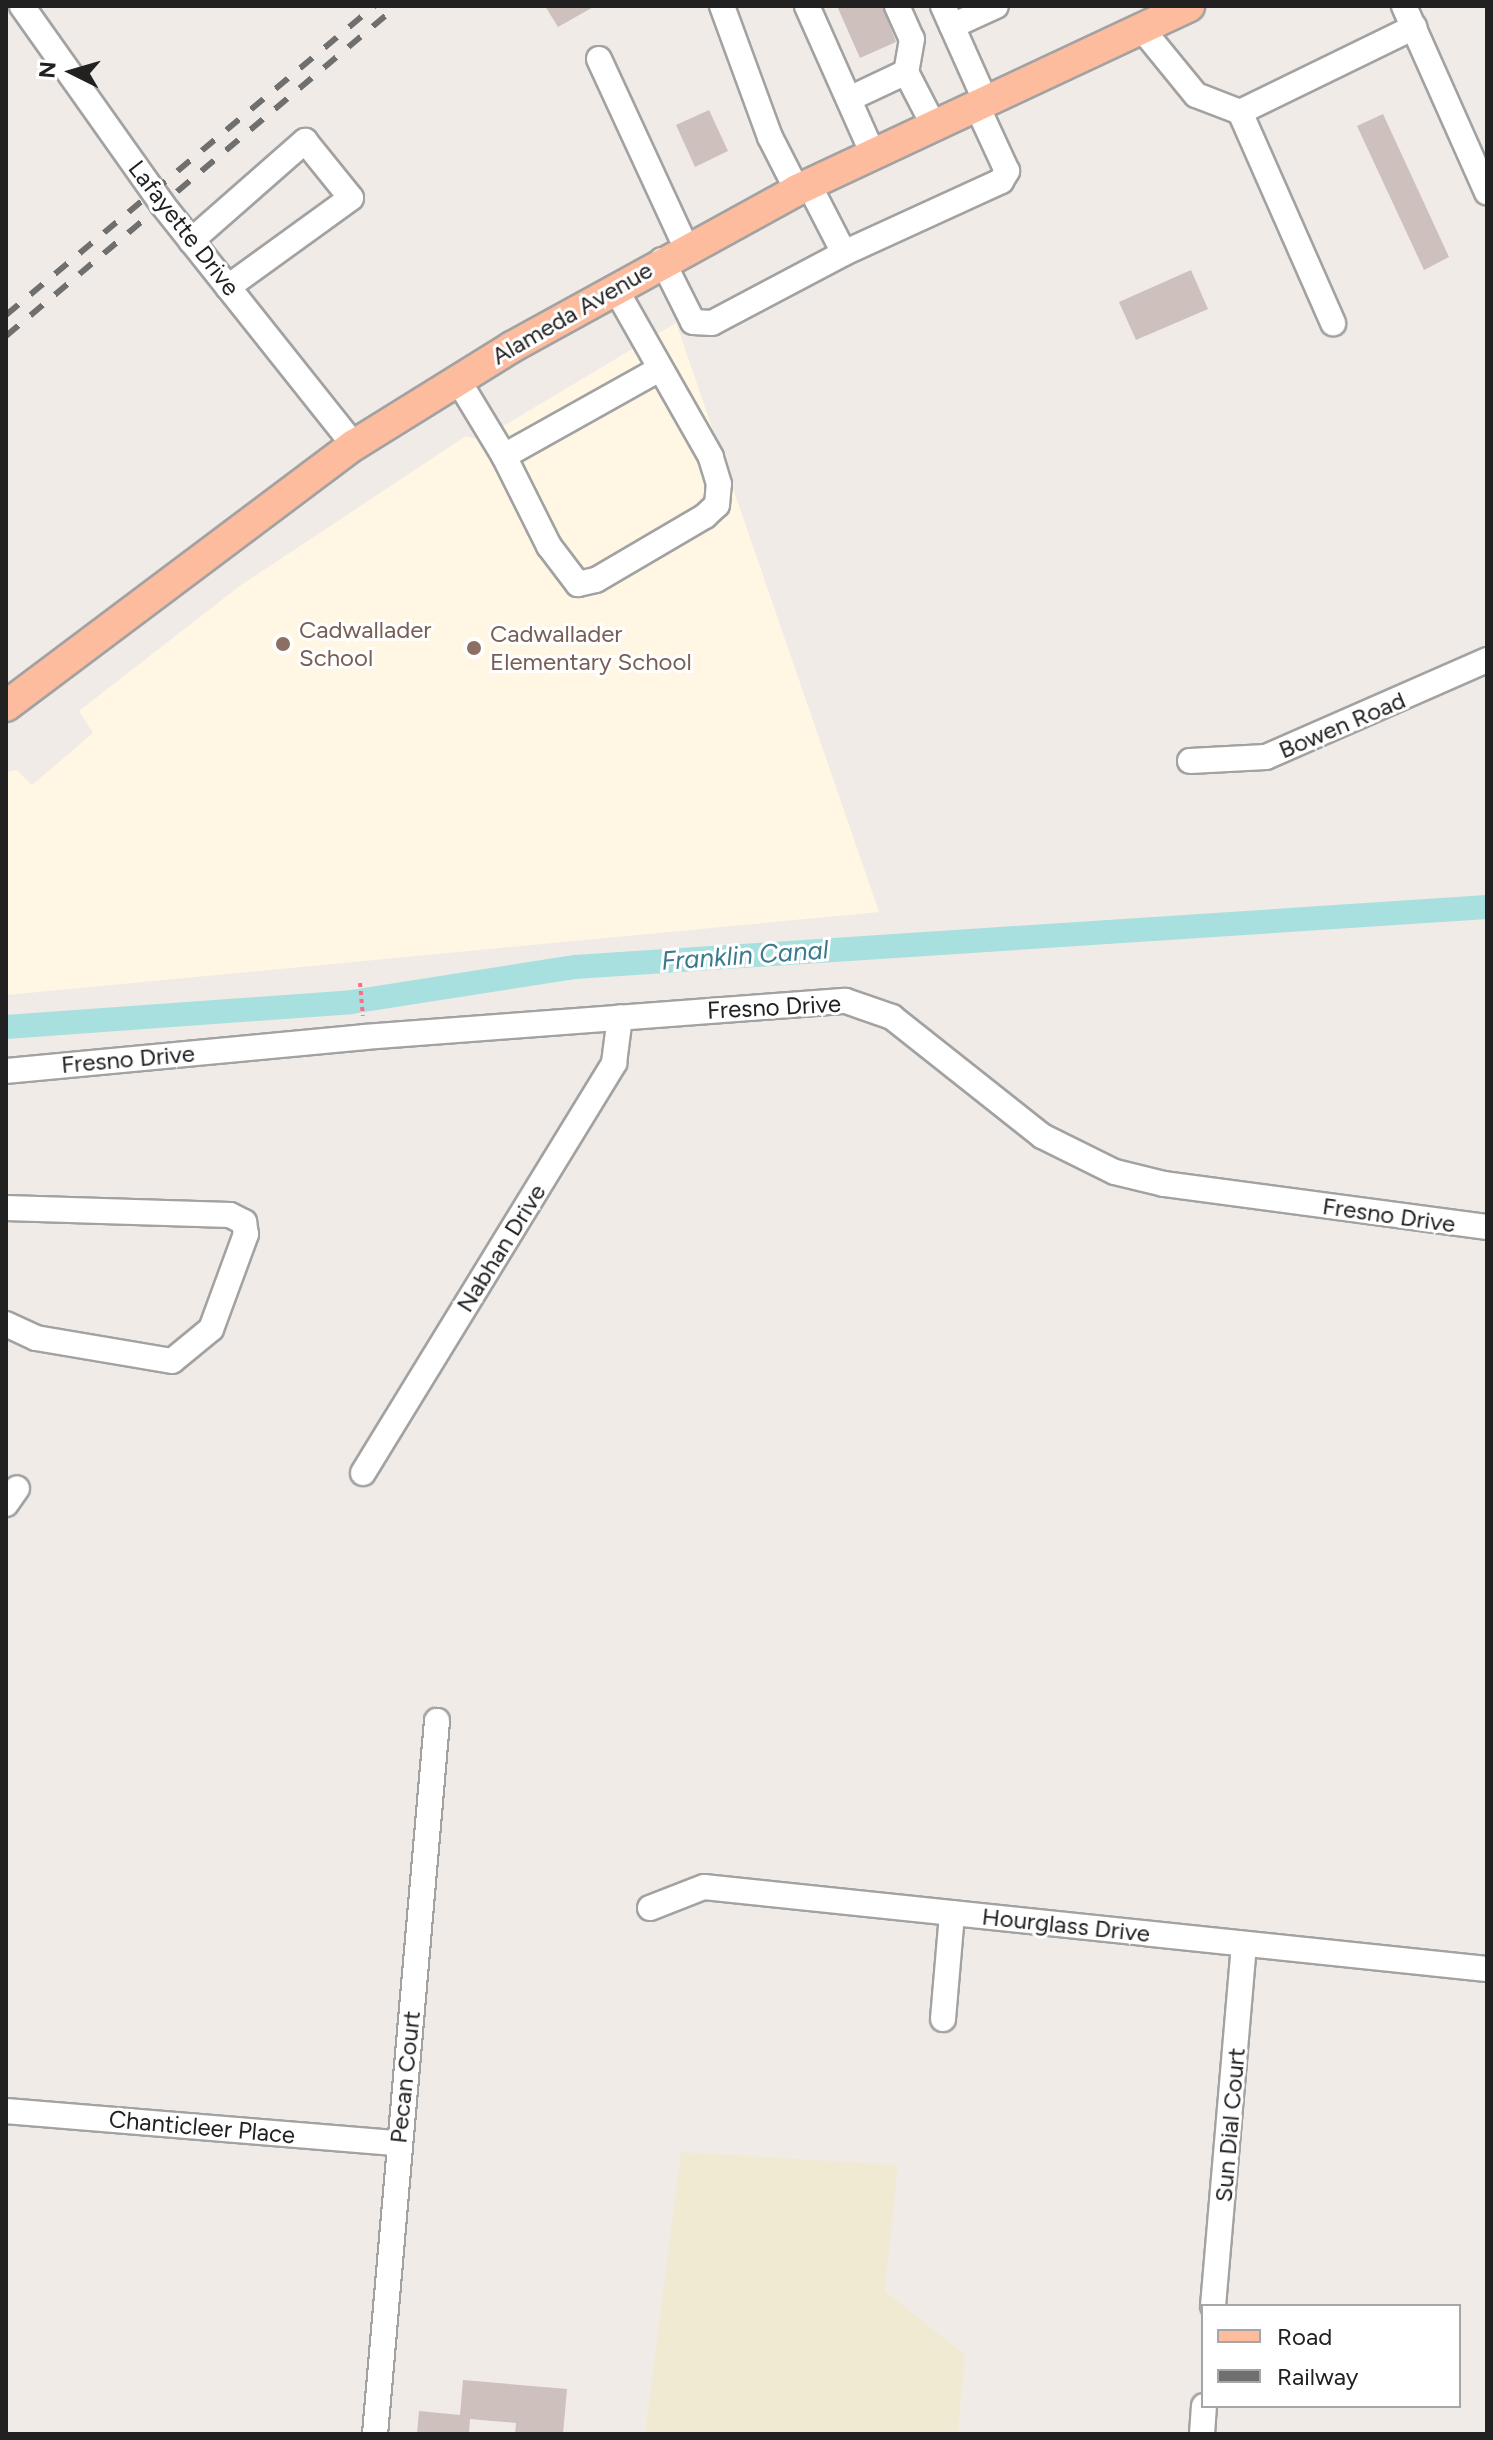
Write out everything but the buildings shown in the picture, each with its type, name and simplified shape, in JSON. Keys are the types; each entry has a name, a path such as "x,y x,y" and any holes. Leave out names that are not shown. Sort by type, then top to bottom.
{"main road":[{"name":"Alameda Avenue","path":"6,706 354,445 458,380 674,254 803,187 1189,6"}],"street":[{"name":"Lafayette Drive","path":"22,6 191,241 354,445"},
{"path":"722,6 770,137 844,253"},
{"path":"807,6 873,154"},
{"path":"897,6 912,39 906,72 934,126"},
{"path":"599,59 674,254 693,322 712,323 844,253 1001,181 1007,171 947,16 996,6"},
{"path":"1240,112 1409,17 1487,192"},
{"path":"1142,29 1196,95 1240,112 1333,323"},
{"path":"849,99 906,72"},
{"path":"191,241 305,141 351,198 228,287"},
{"path":"458,380 504,456 549,546 578,584 596,580 717,505 719,484 711,457 658,370 615,288"},
{"path":"504,456 658,370"},
{"name":"Bowen Road","path":"1190,761 1266,757 1487,660"},
{"name":"Fresno Drive","path":"6,1071 620,1017 846,1001 892,1017 1042,1136 1115,1172 1164,1184 1487,1227"},
{"name":"Nabhan Drive","path":"363,1473 614,1063 620,1017"},
{"path":"6,1208 241,1219 243,1244 211,1329 172,1361 36,1338 6,1324"},
{"name":"Pecan Court","path":"375,2434 437,1721"},
{"name":"Hourglass Drive","path":"650,1908 704,1887 1487,1969"},
{"path":"943,2019 952,1913"},
{"name":"Sun Dial Court","path":"1213,2304 1244,1944"},
{"name":"Chanticleer Place","path":"6,2111 398,2143"},
{"path":"1202,2434 1204,2408"}],"path":[{"path":"360,983 363,1020"}],"shaded area":[{"name":"Cadwallader Elementary School","path":"676,323 879,912 6,995 6,772 17,770 32,785 93,733 79,711 241,585 466,436 480,440"},
{"path":"681,2152 898,2165 885,2291 965,2355 958,2434 645,2434"}],"waterway":[{"name":"Franklin Canal","path":"6,1027 351,1002 575,967 1487,907"}],"railway":[{"path":"6,315 374,6"},
{"path":"6,336 397,6"}],"place":[{"name":"Cadwallader School","path":"283,644"},
{"name":"Cadwallader Elementary School","path":"474,648"}]}
